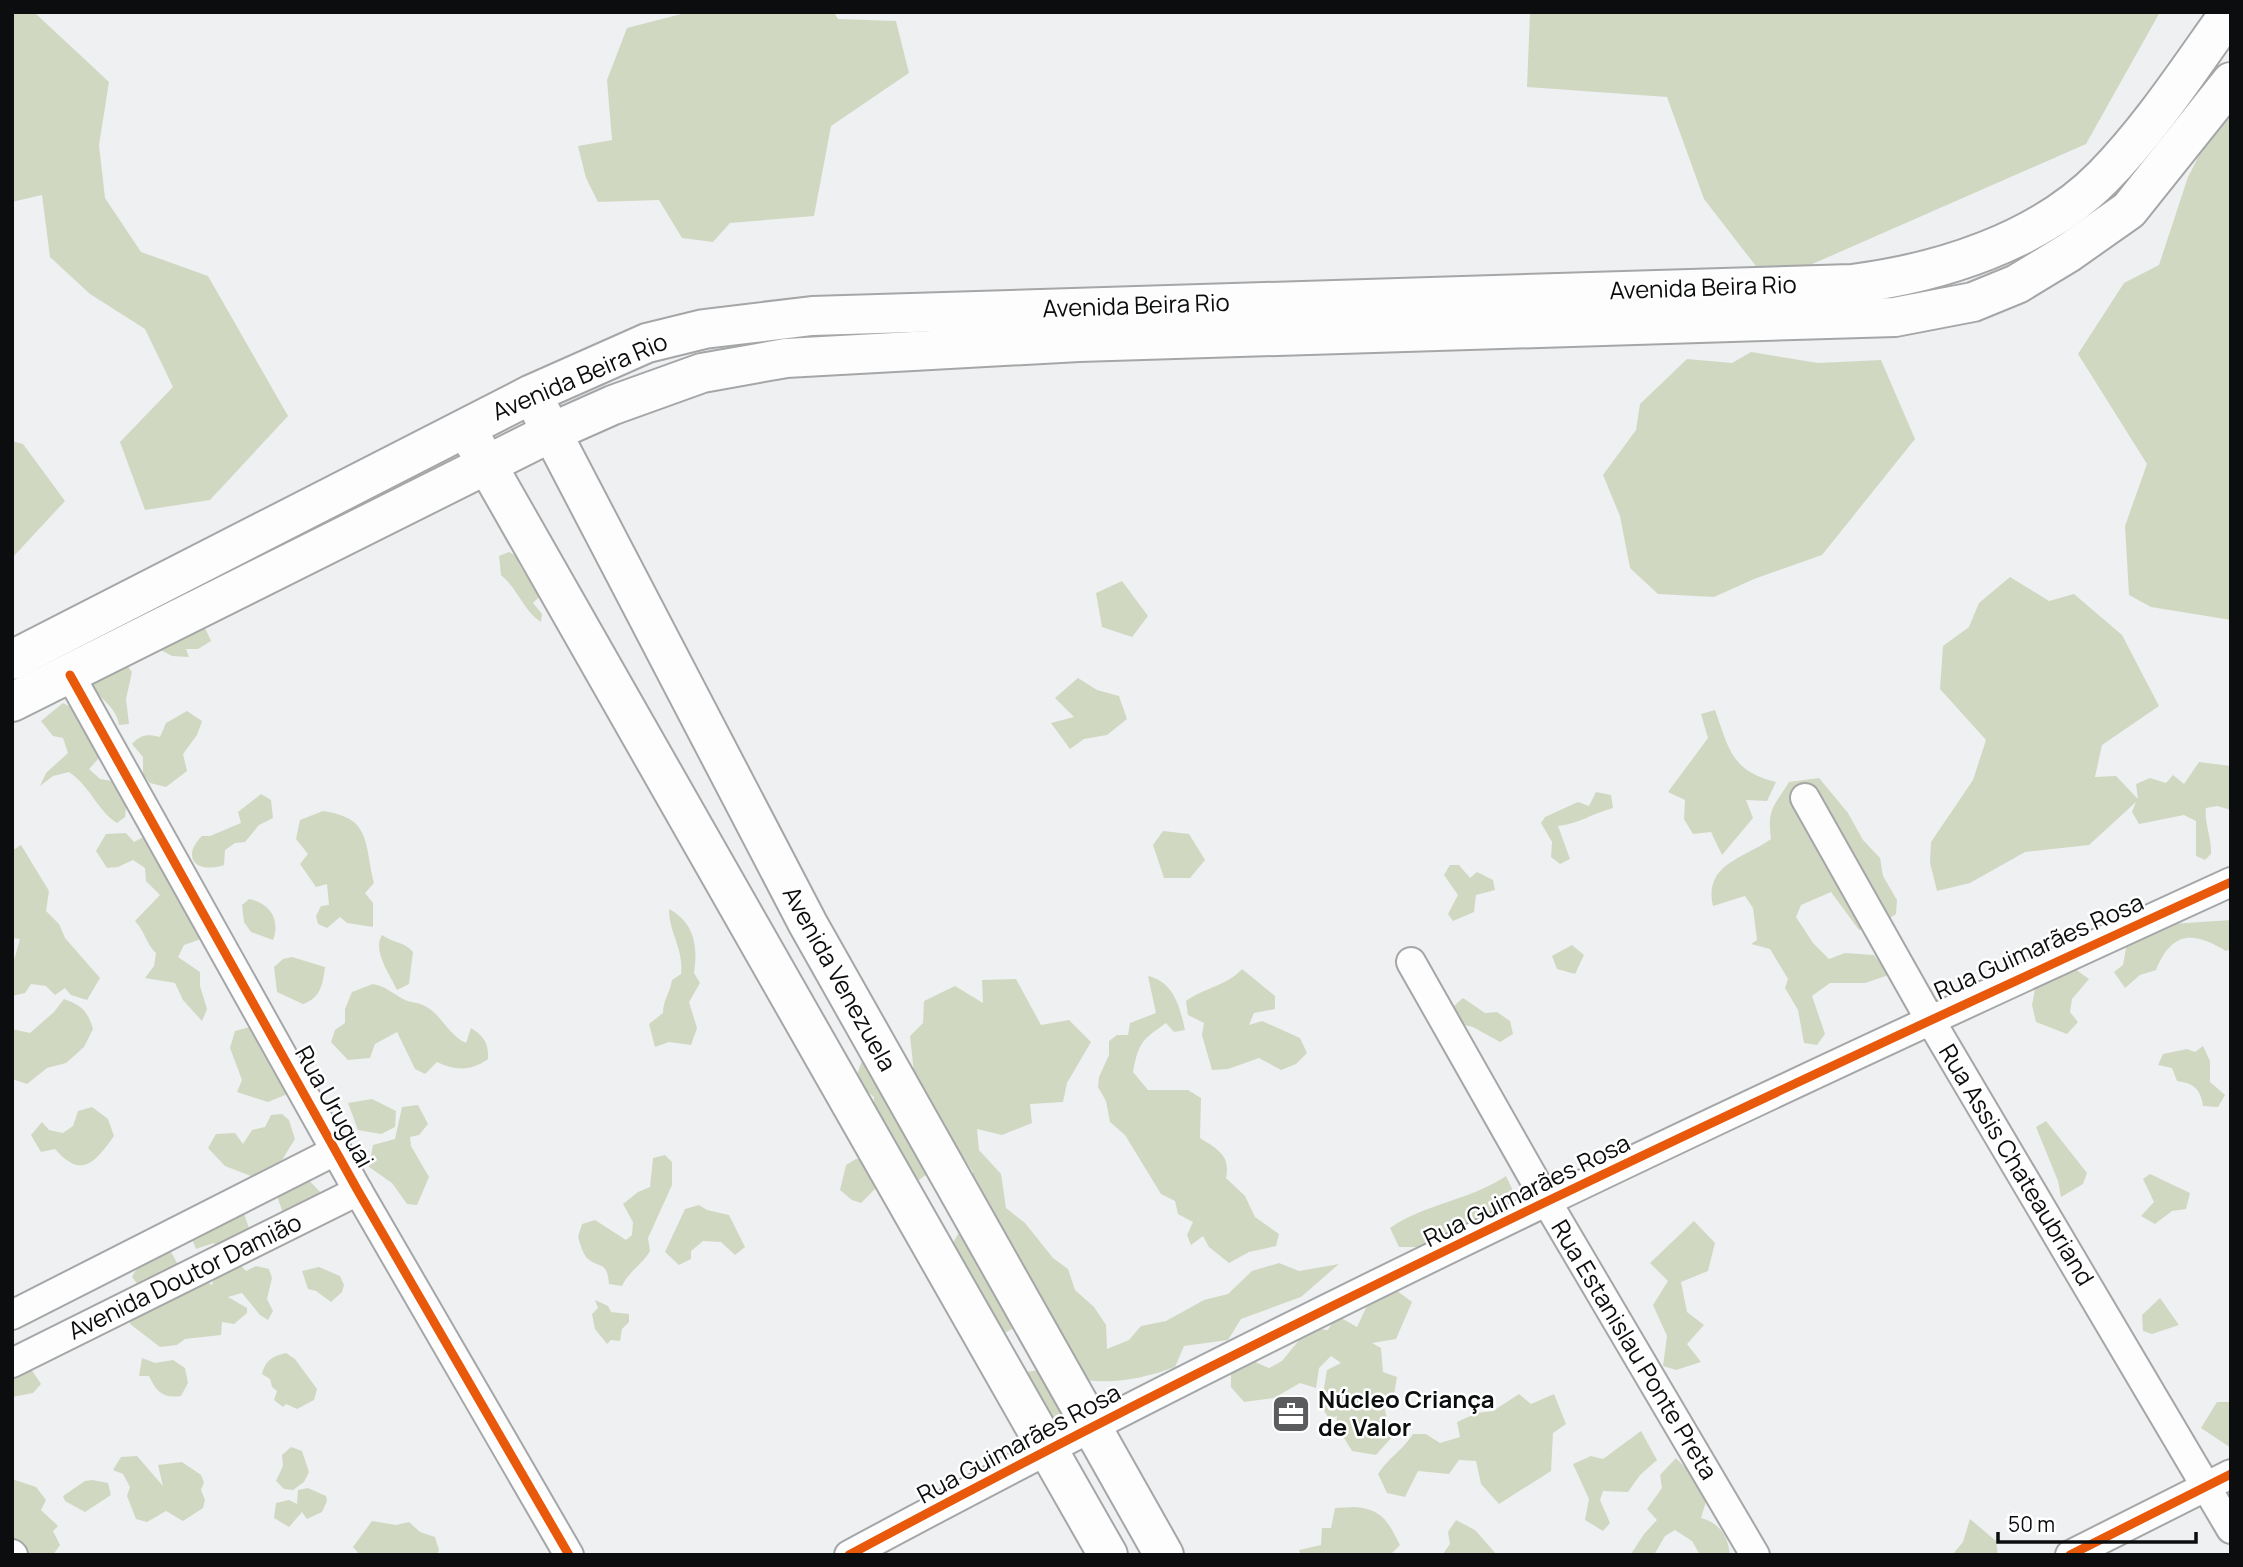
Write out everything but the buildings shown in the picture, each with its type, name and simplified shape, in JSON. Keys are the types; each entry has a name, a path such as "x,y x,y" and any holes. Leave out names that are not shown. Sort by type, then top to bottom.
{"main road":[{"name":"Avenida Beira Rio","path":"12,660 532,394 647,343 704,329 812,316 1852,284 1901,277 1944,266 2022,233 2067,206 2102,178 2161,107 2230,12"},
{"name":"Avenida Beira Rio","path":"12,702 551,433 613,405 702,373 786,358 1079,342 1895,317 1973,302 2017,284 2068,253 2129,210 2231,82"},
{"name":"Avenida Venezuela","path":"532,394 808,924 1164,1555"},
{"name":"Avenida Venezuela","path":"467,428 1108,1555"},
{"path":"906,1203 950,1178"}],"street":[{"name":"Rua Uruguai","path":"70,675 358,1191 569,1555"},
{"name":"Rua Assis Chateaubriand","path":"1805,798 1929,1018 2218,1481 2231,1529"},
{"name":"Rua Guimarães Rosa","path":"849,1555 1047,1449 1284,1329 1929,1018 2231,882"},
{"name":"Rua Estanislau Ponte Preta","path":"1411,962 1547,1202 1755,1555"},
{"name":"Avenida Doutor Damião","path":"12,1315 337,1150"},
{"name":"Avenida Doutor Damião","path":"12,1363 358,1191"},
{"path":"2070,1555 2218,1481"}],"green space":[{"path":"12,12 34,12 109,82 99,145 105,198 141,252 208,276 288,416 210,500 145,510 120,442 173,387 145,329 90,294 50,257 42,195 12,202"},
{"path":"689,12 834,12 838,19 896,21 909,73 831,126 814,216 730,223 713,242 682,238 659,200 598,202 586,178 578,146 612,140 607,80 627,28"},
{"path":"1530,12 2160,12 2086,144 1769,283 1704,199 1667,97 1527,87"},
{"path":"2231,103 2231,620 2151,607 2129,595 2125,526 2147,464 2078,354 2124,283 2159,265 2188,177 2224,107"},
{"path":"1751,352 1818,363 1881,360 1915,439 1822,555 1754,579 1714,597 1658,594 1630,568 1620,516 1603,475 1636,430 1640,404 1687,359 1732,363"},
{"path":"12,441 23,444 65,501 12,558"},
{"path":"509,552 517,556 540,596 533,603 542,614 541,622 501,575 499,556"},
{"path":"2010,577 2049,601 2074,594 2122,635 2159,706 2102,745 2095,777 2116,776 2138,799 2136,784 2150,778 2166,783 2173,775 2184,784 2199,762 2231,766 2231,810 2217,806 2206,808 2211,854 2205,860 2196,856 2196,821 2184,815 2139,824 2132,812 2136,802 2089,845 2025,852 1970,883 1937,891 1930,863 1931,842 1973,780 1986,740 1940,689 1943,646 1969,627 1979,603"},
{"path":"1122,581 1148,616 1132,637 1102,627 1096,593"},
{"path":"194,622 206,630 211,641 198,649 186,649 189,657 172,656 151,645"},
{"path":"123,660 132,672 126,699 129,724 119,725 114,712 87,679"},
{"path":"1078,678 1097,690 1119,696 1127,719 1107,735 1084,739 1070,749 1051,723 1074,717 1055,698"},
{"path":"63,703 76,710 107,749 89,769 100,779 117,782 127,800 125,817 117,823 69,772 53,776 40,786 46,773 68,753 63,738 53,736 41,721"},
{"path":"1715,710 1729,747 1741,765 1749,772 1776,782 1767,801 1746,800 1753,818 1722,855 1711,832 1693,834 1684,819 1685,800 1668,792 1708,738 1701,714"},
{"path":"187,711 202,721 197,735 183,754 187,771 166,787 150,783 143,775 143,757 132,744 145,736 160,737 166,723"},
{"path":"1819,778 1848,813 1863,840 1880,858 1883,876 1897,900 1896,914 1877,927 1859,930 1831,892 1801,905 1796,917 1813,943 1829,959 1845,953 1874,955 1889,975 1865,983 1830,983 1812,996 1825,1034 1817,1045 1804,1043 1798,1010 1785,988 1788,979 1770,949 1751,944 1757,940 1753,908 1745,896 1713,906 1712,892 1714,880 1720,871 1771,839 1771,814 1789,782"},
{"path":"1596,792 1611,795 1613,808 1558,826 1570,859 1560,864 1551,857 1552,842 1541,823 1545,817 1578,802 1589,806"},
{"path":"261,794 271,800 273,818 259,825 245,842 235,843 225,850 224,865 199,866 192,857 192,851 202,836 210,836 241,823 238,812"},
{"path":"323,811 350,819 363,834 374,883 365,893 373,903 373,927 347,923 340,917 327,928 318,924 316,916 321,906 329,905 327,884 316,887 300,864 308,854 296,839 300,820"},
{"path":"1163,831 1189,834 1205,860 1190,878 1164,878 1153,845"},
{"path":"126,833 134,842 147,835 204,938 184,945 178,957 200,972 200,986 207,1009 202,1021 183,1000 175,983 145,978 154,966 156,953 135,921 160,895 146,881 145,868 133,860 118,867 107,868 96,851 106,834"},
{"path":"21,845 49,891 46,911 59,924 65,938 100,978 87,1000 71,995 65,988 55,995 46,986 31,984 25,993 12,996 12,967 20,939 12,938 12,851"},
{"path":"1450,865 1459,865 1470,878 1477,872 1493,880 1495,890 1476,895 1474,912 1453,921 1448,914 1458,895 1444,875"},
{"path":"249,899 262,904 272,913 275,925 273,940 251,932 244,922 242,905"},
{"path":"669,909 684,921 693,936 694,973 700,983 689,1002 697,1028 691,1045 669,1042 655,1047 649,1024 663,1013 672,980 681,974 680,957"},
{"path":"2231,920 2231,949 2226,951 2203,940 2185,938 2169,948 2156,970 2140,975 2125,988 2114,972 2123,965 2127,943 2171,924"},
{"path":"382,935 413,952 409,984 397,990 379,948"},
{"path":"1572,945 1584,955 1575,974 1557,969 1552,956"},
{"path":"292,957 325,967 317,994 303,1004 277,992 274,967 283,959"},
{"path":"2065,962 2089,979 2072,999 2070,1012 2078,1022 2067,1034 2036,1022 2032,1005 2036,984"},
{"path":"1242,969 1275,996 1275,1009 1254,1013 1249,1025 1262,1021 1300,1038 1307,1053 1296,1064 1281,1070 1259,1058 1228,1069 1212,1070 1202,1035 1204,1023 1188,1015 1186,1001 1230,979"},
{"path":"1148,976 1157,979 1170,990 1178,1004 1185,1030 1174,1032 1166,1023 1152,1033 1137,1053 1133,1072 1148,1090 1188,1090 1201,1098 1200,1138 1224,1158 1226,1178 1245,1196 1255,1217 1279,1234 1276,1246 1249,1252 1229,1263 1209,1247 1203,1236 1191,1245 1187,1235 1193,1222 1178,1214 1175,1201 1161,1194 1125,1135 1110,1122 1106,1101 1098,1087 1099,1077 1109,1055 1109,1041 1117,1035 1128,1035 1130,1023 1156,1013"},
{"path":"1016,979 1041,1025 1069,1020 1091,1042 1067,1083 1063,1102 1030,1104 1032,1123 1002,1135 977,1129 979,1150 1001,1174 1006,1208 1025,1223 1053,1258 1068,1269 1075,1290 1094,1307 1106,1325 1107,1349 1129,1340 1141,1326 1166,1321 1204,1300 1228,1294 1252,1271 1279,1263 1299,1271 1339,1264 1301,1297 1241,1319 1228,1340 1184,1346 1175,1367 1122,1380 1096,1381 1068,1377 959,1215 973,1172 915,1083 910,1036 923,1023 924,1001 955,986 983,1003 982,980"},
{"path":"373,984 425,1006 455,1036 466,1043 471,1028 485,1041 488,1059 476,1066 463,1068 437,1062 425,1074 415,1069 397,1032 375,1044 370,1058 348,1060 331,1042 335,1030 345,1023 345,1009 352,992"},
{"path":"1463,998 1485,1013 1497,1012 1510,1021 1513,1034 1500,1042 1473,1027 1456,1023 1454,1006"},
{"path":"64,999 83,1010 91,1023 93,1029 84,1047 66,1063 47,1068 27,1084 12,1079 12,1029 30,1033 54,1012"},
{"path":"253,1026 290,1093 268,1102 237,1092 242,1080 230,1048 235,1031"},
{"path":"2203,1046 2210,1061 2210,1082 2225,1095 2218,1107 2203,1106 2196,1088 2177,1081 2172,1068 2158,1065 2163,1054 2187,1049 2195,1052"},
{"path":"869,1058 931,1171 915,1183 881,1183 861,1203 852,1200 840,1190 846,1165 856,1159 873,1160 874,1097 862,1087 857,1075 861,1063"},
{"path":"372,1099 396,1111 395,1127 381,1134 358,1130 348,1103"},
{"path":"418,1105 428,1124 419,1135 410,1137 411,1146 429,1177 417,1205 407,1204 392,1183 369,1167 373,1145 395,1139 402,1107"},
{"path":"92,1107 108,1119 114,1136 94,1160 88,1164 73,1164 55,1149 41,1152 31,1135 42,1122 49,1130 63,1133 73,1126 78,1111"},
{"path":"282,1114 289,1120 295,1139 282,1160 251,1176 225,1166 208,1148 216,1134 235,1133 243,1144 252,1130 265,1127 271,1115"},
{"path":"2046,1121 2087,1173 2083,1184 2061,1197 2058,1181 2036,1127"},
{"path":"665,1155 672,1162 672,1185 648,1238 650,1251 622,1286 609,1284 605,1269 588,1259 583,1252 578,1237 582,1224 595,1220 626,1240 632,1235 633,1222 623,1204 638,1192 650,1187 653,1158"},
{"path":"303,1174 321,1193 324,1207 284,1216 275,1190"},
{"path":"2150,1174 2190,1193 2186,1209 2172,1211 2155,1224 2141,1216 2154,1202 2143,1179"},
{"path":"1506,1176 1515,1195 1493,1213 1429,1247 1399,1247 1390,1228 1418,1213 1478,1191"},
{"path":"699,1205 707,1210 729,1215 745,1247 735,1255 721,1242 703,1241 691,1251 691,1259 679,1265 665,1252 685,1209"},
{"path":"243,1211 250,1231 220,1249 214,1243 196,1249 189,1232"},
{"path":"1694,1221 1715,1243 1708,1271 1681,1282 1687,1312 1704,1325 1687,1344 1701,1362 1676,1370 1663,1366 1667,1336 1653,1305 1668,1281 1650,1263"},
{"path":"967,1230 1027,1330 1012,1329 997,1337 954,1307 929,1278 924,1266 957,1265 958,1253 954,1241 958,1234"},
{"path":"171,1252 181,1270 139,1286 132,1277 139,1266 153,1257"},
{"path":"237,1262 246,1271 256,1266 269,1269 272,1278 267,1299 273,1311 268,1320 260,1315 242,1293 228,1297 247,1308 247,1313 234,1324 222,1322 221,1335 185,1339 177,1345 160,1347 130,1324 131,1307 194,1274 212,1285 214,1277"},
{"path":"319,1267 340,1276 344,1285 342,1292 331,1302 316,1291 308,1289 302,1271"},
{"path":"1392,1287 1412,1302 1396,1339 1372,1343 1381,1348 1383,1372 1397,1377 1393,1401 1380,1392 1392,1437 1376,1455 1352,1451 1336,1425 1337,1416 1329,1419 1321,1405 1327,1370 1341,1363 1331,1356 1319,1368 1316,1388 1300,1383 1274,1398 1244,1402 1231,1387 1231,1370 1246,1358 1269,1368 1282,1361 1309,1328 1328,1330 1336,1315 1357,1327 1373,1293"},
{"path":"2160,1298 2179,1325 2152,1334 2143,1331 2142,1315"},
{"path":"595,1300 608,1306 611,1312 629,1314 629,1322 622,1329 620,1341 611,1340 607,1344 595,1329 592,1314 598,1308"},
{"path":"286,1353 295,1359 317,1389 314,1400 297,1409 286,1404 283,1407 274,1400 277,1391 272,1387 270,1379 262,1374 270,1360"},
{"path":"142,1358 155,1363 173,1360 185,1368 188,1383 181,1396 165,1395 157,1390 149,1376 139,1376"},
{"path":"31,1369 41,1384 33,1393 12,1397 12,1377"},
{"path":"1040,1370 1073,1433 1054,1437 1026,1372"},
{"path":"1519,1394 1531,1404 1554,1394 1566,1424 1553,1433 1551,1471 1499,1504 1481,1484 1476,1461 1459,1460 1449,1474 1418,1471 1405,1497 1387,1493 1378,1474 1413,1434 1426,1434 1440,1443 1460,1437 1457,1422 1477,1413 1493,1411"},
{"path":"2217,1402 2231,1402 2231,1448 2201,1428"},
{"path":"1641,1431 1657,1460 1640,1475 1628,1492 1603,1491 1600,1500 1610,1523 1603,1531 1585,1520 1589,1499 1573,1464 1591,1456 1603,1459"},
{"path":"291,1447 302,1451 309,1472 304,1482 293,1490 284,1489 276,1481 283,1466 282,1455"},
{"path":"137,1456 163,1486 158,1465 182,1462 201,1475 204,1482 201,1490 205,1500 203,1508 183,1521 166,1511 147,1522 136,1519 127,1496 130,1487 123,1474 113,1470 121,1457"},
{"path":"1676,1458 1709,1492 1701,1518 1722,1531 1730,1555 1700,1555 1692,1541 1675,1530 1665,1536 1654,1555 1631,1554 1657,1520 1647,1509 1662,1488 1660,1475"},
{"path":"12,1479 36,1487 46,1500 41,1510 58,1526 53,1531 60,1545 53,1555 12,1555"},
{"path":"85,1481 108,1483 111,1495 85,1512 65,1501 63,1496"},
{"path":"308,1488 326,1496 327,1501 322,1512 307,1519 302,1512 289,1527 274,1518 276,1503 289,1500 297,1504 298,1490"},
{"path":"1335,1508 1371,1510 1388,1523 1400,1545 1390,1555 1301,1555 1299,1550 1321,1545 1322,1528 1331,1528"},
{"path":"1970,1519 1996,1541 1998,1555 1952,1555 1963,1542"},
{"path":"1456,1520 1475,1530 1497,1555 1442,1555 1450,1544 1448,1532"},
{"path":"372,1521 396,1525 409,1522 420,1532 435,1537 439,1550 437,1555 360,1555 353,1547"}],"cycle path":[{"path":"70,675 358,1191 569,1555"},
{"path":"849,1555 1019,1465 1362,1291 1708,1124 2231,882"},
{"path":"2070,1555 2231,1474"}],"place":[{"name":"Núcleo Criança de Valor","path":"1291,1414"}]}
